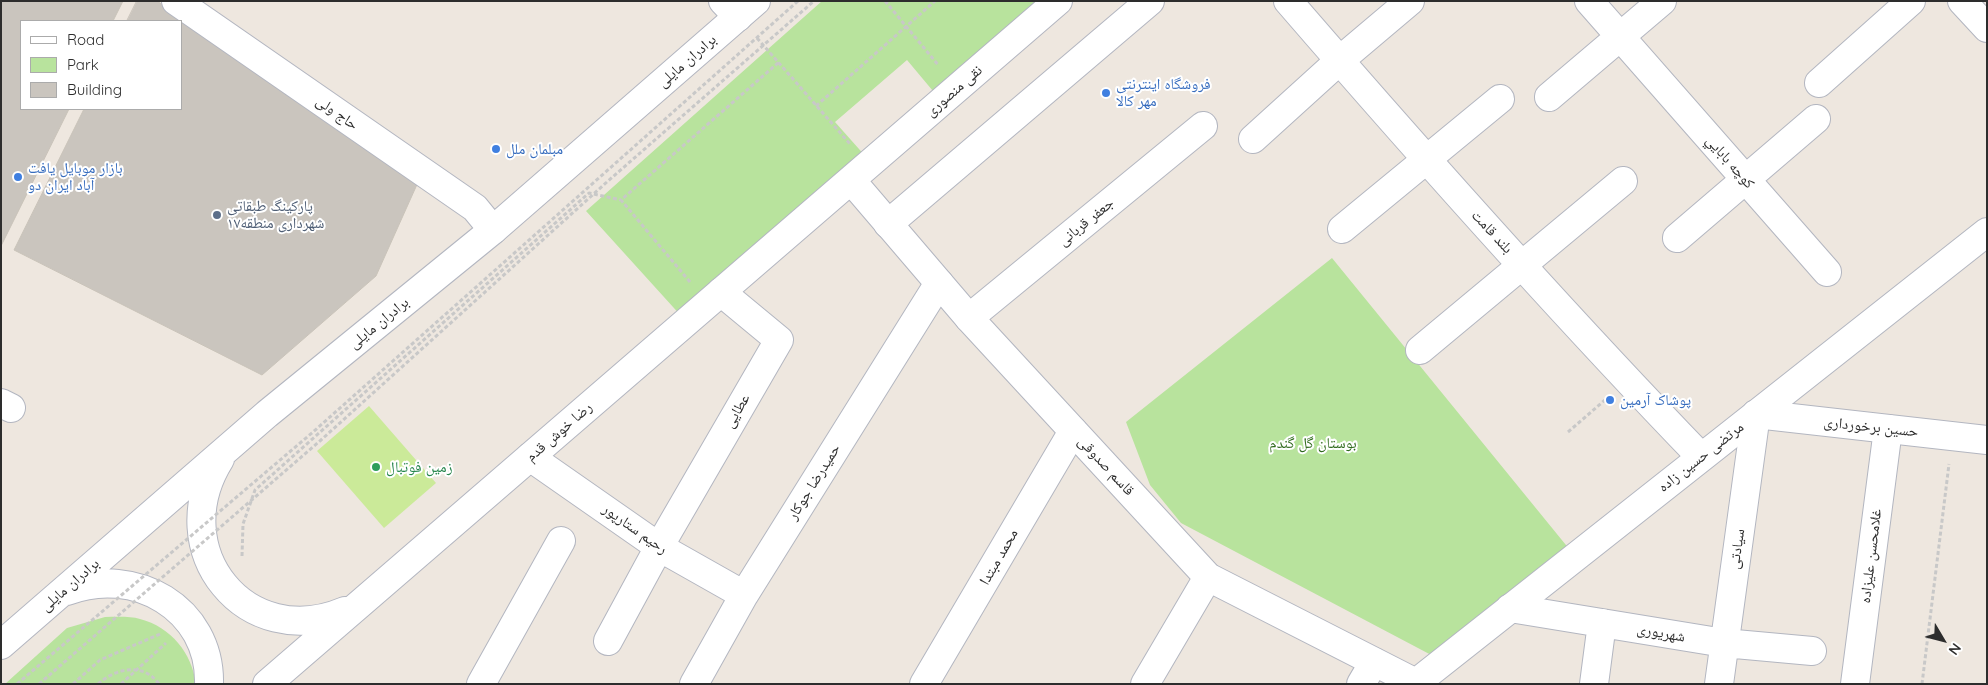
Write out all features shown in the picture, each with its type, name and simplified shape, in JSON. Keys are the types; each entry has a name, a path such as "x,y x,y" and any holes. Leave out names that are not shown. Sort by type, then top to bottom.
{"street":[{"name":"حاج ولی","path":"176,1 475,208 493,230"},
{"name":"نقی منصوری","path":"859,173 1058,1"},
{"path":"888,224 1150,1"},
{"name":"بلند قامت","path":"1288,1 1426,160 1627,381 1701,457"},
{"path":"1253,139 1339,61 1410,1"},
{"name":"كوچه بابايي","path":"1589,1 1827,272"},
{"path":"1549,97 1662,1"},
{"path":"1819,83 1911,1"},
{"path":"1962,1 1987,28"},
{"name":"برادران مایلی","path":"1,645 241,436 493,230 739,6"},
{"path":"1342,229 1500,99"},
{"path":"1677,238 1746,181 1816,119"},
{"name":"جعفر قربانی","path":"969,318 1203,126"},
{"name":"قاسم صدوقی","path":"859,173 888,224 969,318 1208,577 1367,673 1416,683"},
{"name":"رضا خوش قدم","path":"267,684 859,173"},
{"path":"1420,350 1623,182"},
{"name":"مرتضی حسین زاده","path":"1416,683 1987,232"},
{"name":"حمیدرضا جوکار","path":"694,684 744,595 939,283"},
{"name":"عطایی","path":"658,547 778,340 721,292"},
{"name":"حسین برخورداری","path":"1756,414 1987,440"},
{"name":"سیادتی","path":"1719,684 1756,414"},
{"name":"غلامحسن علیزاده","path":"1855,684 1888,429"},
{"name":"محمد مبتدا","path":"924,684 1073,430"},
{"path":"241,436 222,456 212,473 200,509 200,529 204,548 221,582 235,597 252,609 290,621 311,621 331,618 364,600"},
{"name":"رحیم ستارپور","path":"530,457 658,547 744,595"},
{"path":"481,684 560,541"},
{"path":"608,641 658,547"},
{"path":"1144,684 1208,577"},
{"path":"61,593 80,586 100,582 127,584 158,595 175,607 188,622 206,656 209,684"},
{"name":"شهریوری","path":"1510,608 1724,643 1812,651"},
{"path":"1594,684 1602,623"}],"path":[{"path":"17,684 313,432 798,1"},
{"path":"39,684 321,440 814,1"},
{"path":"885,1 958,87"},
{"path":"816,106 935,1"},
{"path":"739,6 779,62 848,143 859,173"},
{"path":"621,200 779,62"},
{"path":"841,149 848,143"},
{"path":"243,562 243,524 255,490 589,193 621,200 691,283"},
{"path":"689,290 691,283 698,277"},
{"path":"1568,432 1627,381"},
{"path":"1922,684 1953,436"},
{"path":"121,684 138,671 188,622"},
{"path":"73,684 100,660 188,622"},
{"path":"98,684 113,672 130,668 147,674 159,684"}],"green space":[{"path":"822,1 1047,1 938,97 907,60 835,122 867,158 683,318 586,211"},
{"name":"بوستان گل گندم","path":"1332,258 1570,550 1435,657 1181,523 1150,485 1126,422"},
{"name":"زمین فوتبال","path":"369,406 436,483 384,528 317,451"},
{"path":"105,617 136,618 161,628 185,652 194,673 196,684 5,684 67,628"}],"building":[{"name":"بازار موبایل یافت آباد ایران دو","path":"1,1 123,1 114,20 20,20 20,110 69,110 1,246"},
{"name":"پارکینگ طبقاتی شهرداری منطقه۱۷","path":"137,1 157,1 419,180 376,276 262,375 14,250 84,110 182,110 182,20 128,20"}],"place":[{"name":"فروشگاه اینترنتی مهر کالا","path":"1106,93"},
{"name":"مبلمان ملل","path":"496,149"},
{"name":"بازار موبایل یافت آباد ایران دو","path":"18,177"},
{"name":"پارکینگ طبقاتی شهرداری منطقه۱۷","path":"217,215"},
{"name":"پوشاک آرمین","path":"1610,400"},
{"name":"زمین فوتبال","path":"376,467"}]}
